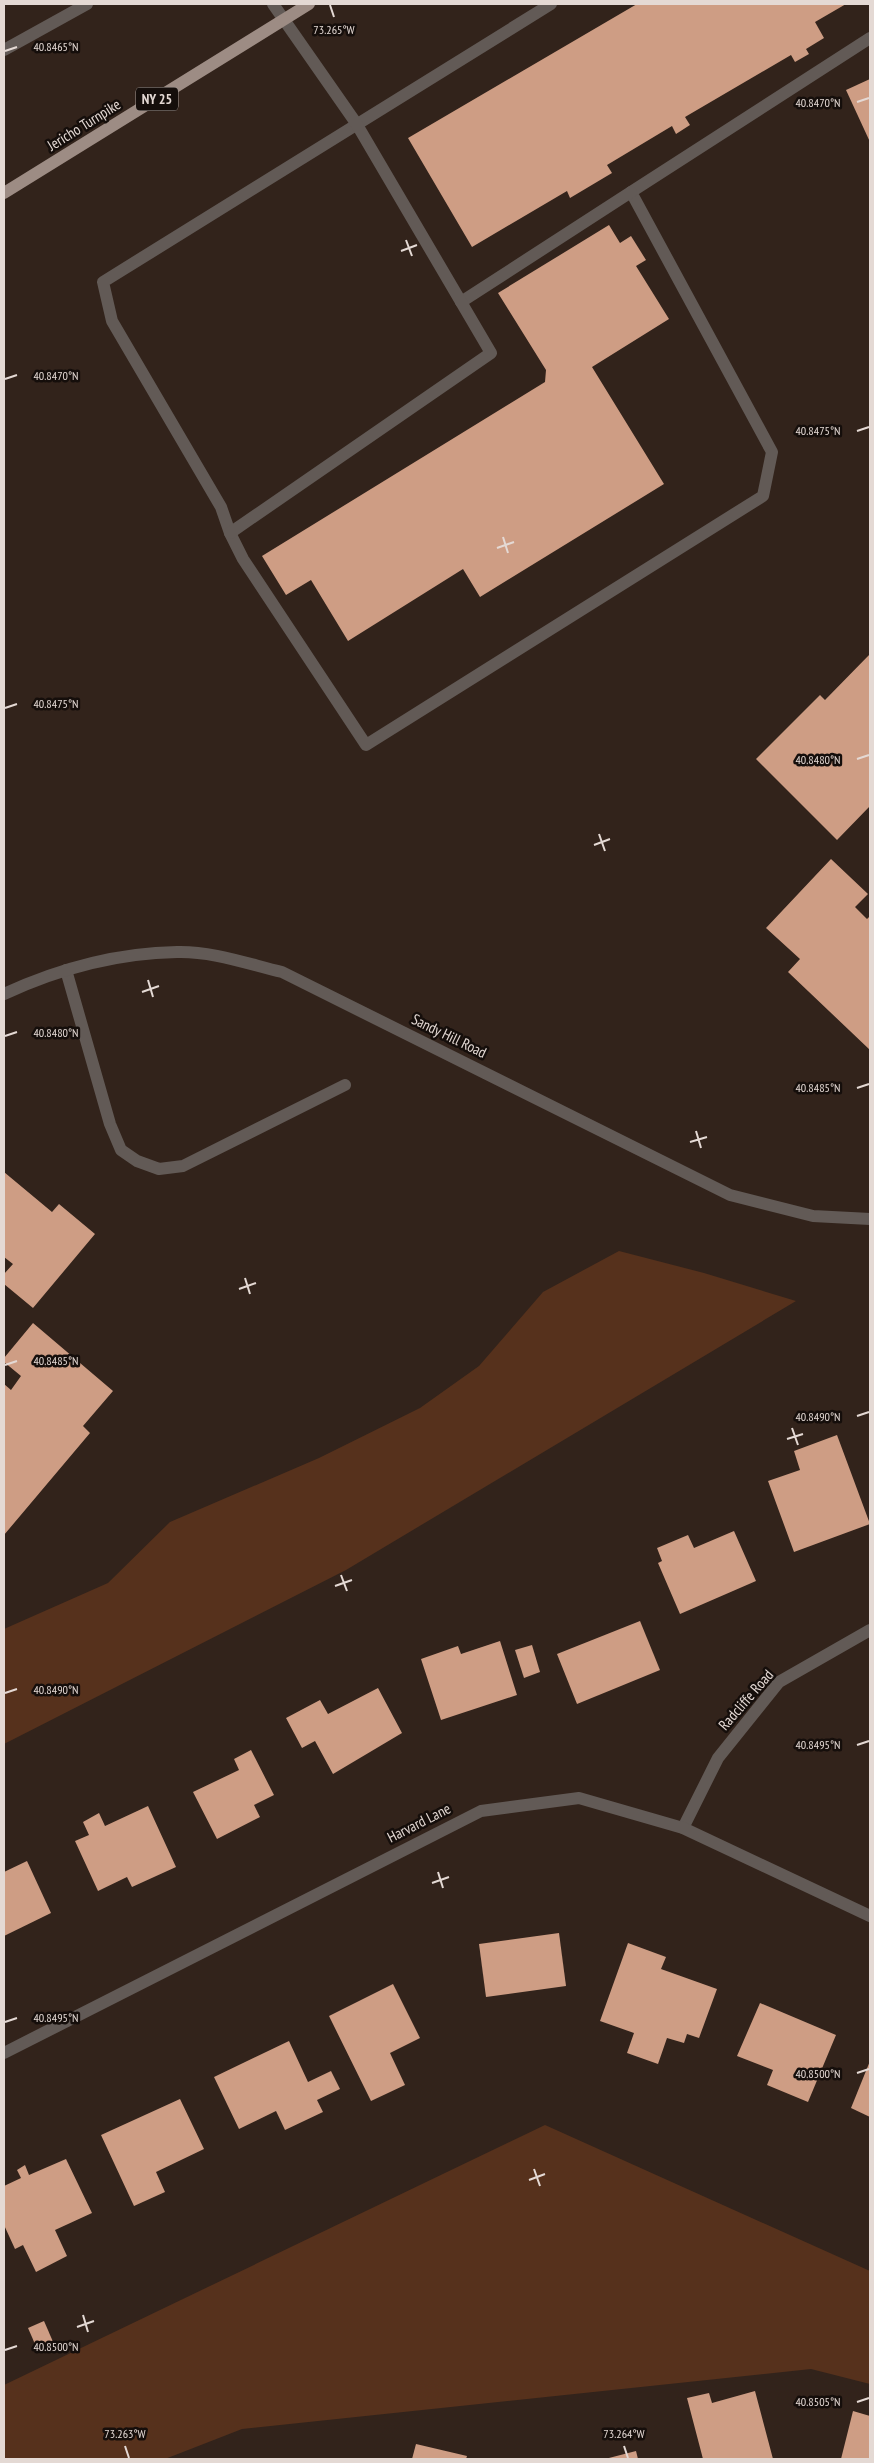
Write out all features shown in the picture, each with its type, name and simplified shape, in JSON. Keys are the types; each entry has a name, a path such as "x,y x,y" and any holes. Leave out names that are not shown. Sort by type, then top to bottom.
{"main road":[{"name":"Jericho Turnpike","path":"4,194 309,4"}],"street":[{"path":"4,50 87,4"},
{"path":"230,533 491,353 356,123 274,4"},
{"path":"551,4 356,123 103,282 112,321 221,507 230,533 243,559 366,745 763,496 772,452 631,192"},
{"path":"461,302 870,38"},
{"name":"Sandy Hill Road","path":"4,994 31,982 102,960 178,952 214,956 282,972 730,1195 813,1216 870,1219"},
{"path":"66,970 110,1124 121,1150 138,1161 160,1169 183,1166 344,1085"},
{"name":"Radcliffe Road","path":"683,1828 718,1758 779,1682 870,1630"},
{"name":"Harvard Lane","path":"4,2053 481,1810 579,1798 683,1828 870,1916"}],"shaded area":[{"path":"619,1251 704,1273 796,1301 346,1570 4,1744 4,1629 108,1583 170,1522 319,1458 420,1408 479,1366 543,1292"},
{"path":"545,2125 870,2271 870,2384 811,2369 242,2429 165,2459 4,2459 4,2385"}],"building":[{"path":"637,4 846,4 815,22 824,38 806,49 809,54 795,62 791,55 685,117 690,125 676,134 672,126 607,165 612,173 570,198 567,191 472,247 408,138"},
{"path":"870,79 870,142 846,90"},
{"path":"609,225 620,243 631,236 646,260 636,266 669,319 592,367 664,484 480,597 463,569 348,641 311,580 286,595 262,556 545,382 546,370 498,293"},
{"path":"870,654 870,806 837,840 756,759 820,695 825,700"},
{"path":"831,859 868,894 855,907 867,919 870,916 870,1050 788,972 800,959 766,928"},
{"path":"4,1172 52,1212 59,1204 95,1234 33,1308 4,1284 4,1274 13,1264 4,1257"},
{"path":"33,1323 113,1391 83,1426 90,1433 4,1535 4,1384 11,1390 21,1376 4,1362 4,1358"},
{"path":"837,1435 870,1524 794,1552 768,1481 800,1470 794,1451"},
{"path":"734,1531 756,1581 680,1614 658,1563 662,1561 657,1548 688,1535 694,1548"},
{"path":"640,1621 660,1670 577,1704 557,1654"},
{"path":"500,1641 517,1695 441,1720 421,1659 458,1646 461,1654"},
{"path":"532,1645 540,1672 524,1678 515,1650"},
{"path":"378,1688 402,1733 333,1774 315,1741 302,1748 286,1718 320,1700 328,1714"},
{"path":"251,1750 274,1795 254,1805 260,1817 217,1839 193,1792 239,1770 234,1759"},
{"path":"148,1806 176,1867 132,1887 127,1877 98,1891 75,1841 89,1835 83,1822 99,1813 105,1826"},
{"path":"27,1861 51,1913 4,1936 4,1872"},
{"path":"559,1933 566,1986 486,1997 479,1944"},
{"path":"628,1943 666,1957 661,1969 717,1989 699,2038 687,2034 684,2043 667,2038 658,2064 627,2053 634,2033 600,2021"},
{"path":"393,1984 420,2038 390,2053 405,2085 371,2101 329,2016"},
{"path":"760,2003 836,2035 808,2102 767,2085 773,2070 737,2056"},
{"path":"289,2041 308,2082 331,2071 340,2089 317,2100 323,2112 285,2130 276,2111 239,2129 214,2077"},
{"path":"870,2061 870,2117 851,2108"},
{"path":"180,2099 204,2149 156,2172 165,2192 134,2206 101,2135"},
{"path":"66,2159 92,2213 55,2230 67,2256 36,2272 23,2245 15,2249 4,2225 4,2186 21,2178 17,2170 25,2165 29,2175"},
{"path":"44,2321 54,2344 38,2351 28,2328"},
{"path":"755,2391 773,2459 703,2459 687,2398 709,2393 712,2403"},
{"path":"853,2411 870,2416 870,2459 841,2459"},
{"path":"416,2444 467,2456 466,2459 412,2459"},
{"path":"636,2451 638,2459 605,2459"}]}
